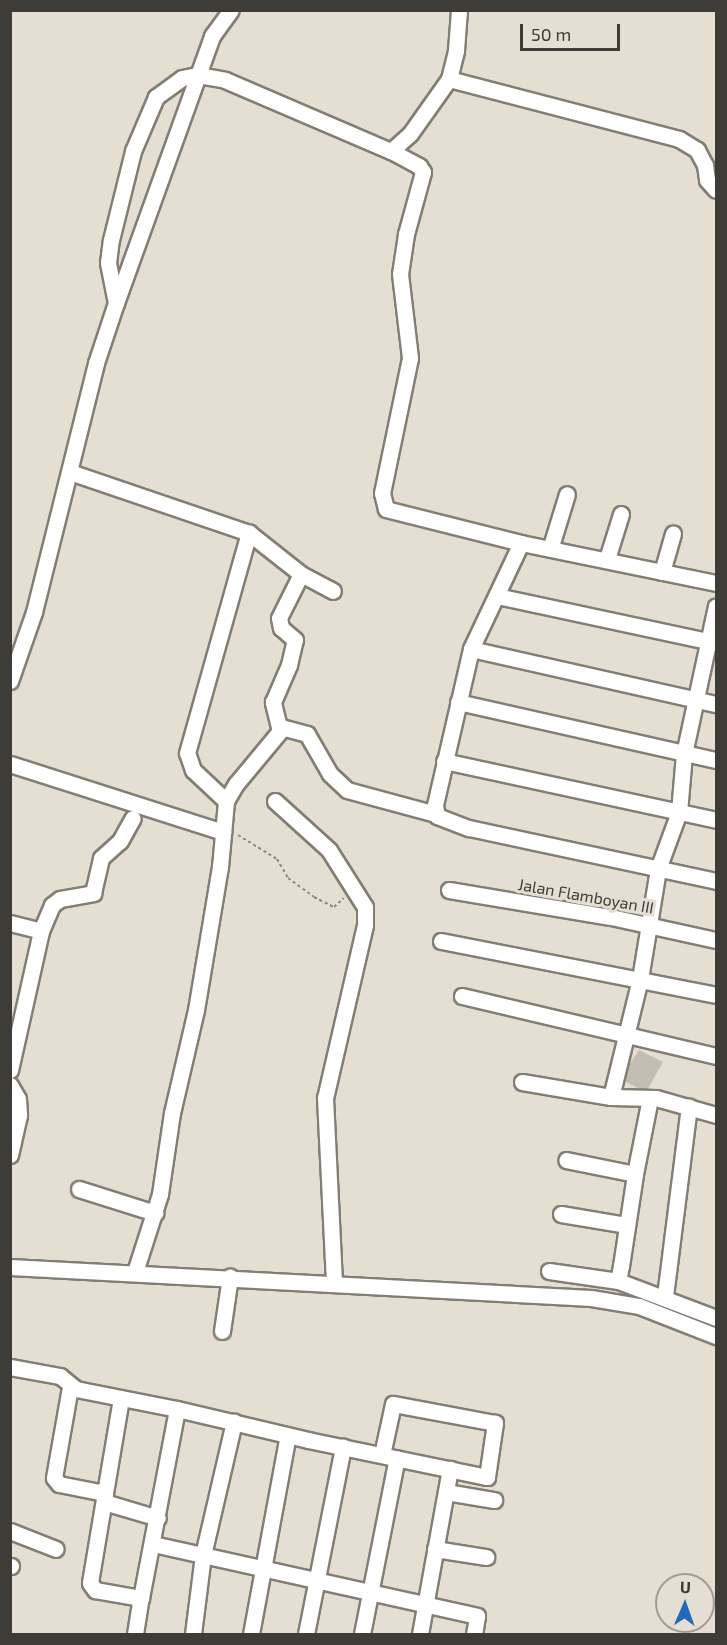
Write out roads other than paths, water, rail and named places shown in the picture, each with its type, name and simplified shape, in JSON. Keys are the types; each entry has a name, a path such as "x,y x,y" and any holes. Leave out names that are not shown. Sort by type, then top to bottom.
{"street":[{"path":"10,681 33,612 99,353 212,36 231,10"},
{"path":"396,153 449,79 456,50 459,10"},
{"path":"116,303 108,263 133,151 156,97 171,82 198,75 225,80 396,153 419,166 423,175 406,234 400,274 410,341 407,385 382,503 397,512 520,543 551,546 717,583"},
{"path":"449,79 679,139 697,150 705,165 706,180 717,190"},
{"path":"70,472 249,533 302,574 333,591"},
{"path":"551,546 567,494"},
{"path":"607,559 621,514"},
{"path":"226,801 193,770 187,753 249,533"},
{"path":"662,572 673,534"},
{"path":"520,543 498,596 471,649 444,761 436,814 440,820 469,828 717,881"},
{"path":"281,727 273,702 295,646 279,618 302,574"},
{"path":"498,596 712,642"},
{"path":"611,1097 640,979 647,924 658,869 679,812 684,753 712,642 717,606"},
{"path":"471,649 717,704"},
{"path":"458,702 717,760"},
{"path":"135,1272 155,1213 172,1113 198,1000 226,801 281,727"},
{"path":"281,727 307,734 330,774 347,790 414,810 436,814"},
{"path":"444,761 717,820"},
{"path":"10,764 223,832"},
{"path":"275,801 329,850 352,882 365,908 365,925 325,1098 334,1283"},
{"path":"10,1070 41,931 56,901 93,893 101,858 120,841 133,819"},
{"name":"Jalan Flamboyan III","path":"448,890 647,924 717,940"},
{"path":"10,923 41,931"},
{"path":"441,941 717,995"},
{"path":"462,996 717,1056"},
{"path":"522,1082 611,1097 650,1098 717,1115"},
{"path":"10,1085 18,1099 19,1115 10,1155"},
{"path":"623,1290 627,1225 650,1098"},
{"path":"665,1296 689,1107"},
{"path":"566,1160 635,1174"},
{"path":"80,1189 155,1213"},
{"path":"561,1214 627,1225"},
{"path":"10,1266 505,1294 623,1290 717,1336"},
{"path":"549,1271 623,1290 665,1296 716,1314"},
{"path":"222,1330 230,1277"},
{"path":"10,1367 60,1376 70,1387 177,1408 288,1435 389,1457 487,1477 495,1423 393,1404 389,1457 362,1635"},
{"path":"70,1387 54,1480 158,1518"},
{"path":"121,1398 90,1586 95,1590 141,1598"},
{"path":"135,1635 177,1408"},
{"path":"193,1635 203,1555 234,1422"},
{"path":"250,1635 288,1435"},
{"path":"306,1635 315,1580 344,1447"},
{"path":"420,1635 450,1469"},
{"path":"446,1492 494,1500"},
{"path":"10,1531 56,1549"},
{"path":"153,1544 477,1616 474,1635"},
{"path":"435,1549 486,1557"}]}
